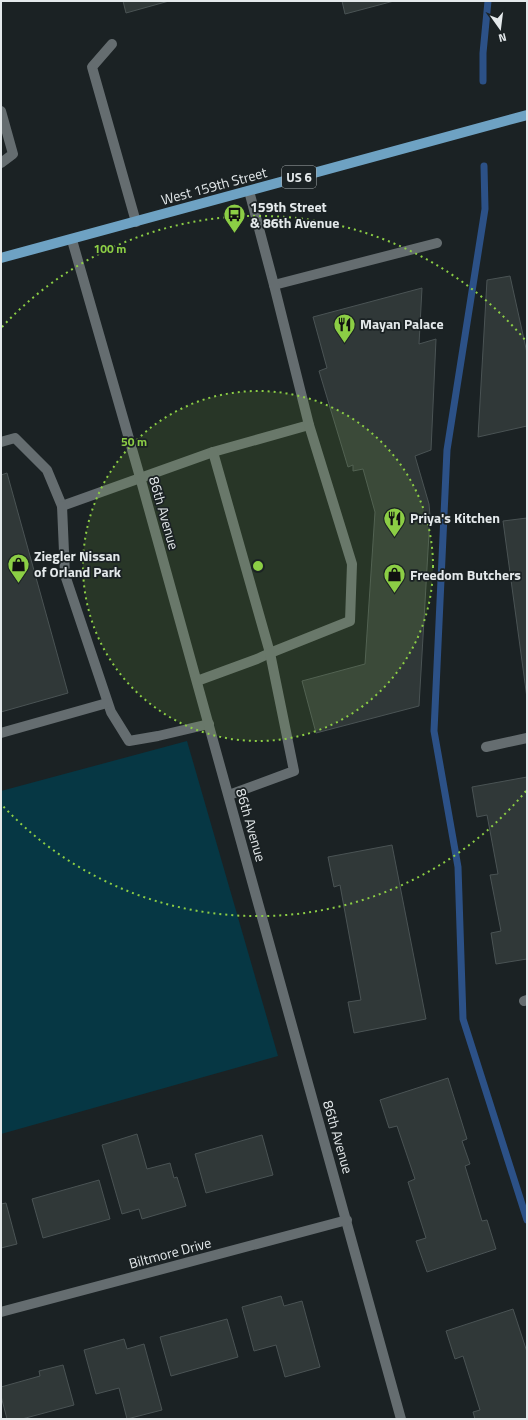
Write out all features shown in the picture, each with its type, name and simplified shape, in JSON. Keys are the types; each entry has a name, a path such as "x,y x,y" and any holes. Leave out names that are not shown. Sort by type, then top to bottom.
{"main road":[{"name":"West 159th Street","path":"1,258 72,240 527,115"}],"street":[{"path":"112,44 92,67 136,222"},
{"path":"1,111 13,154 1,163"},
{"path":"197,681 257,659 350,621 352,564 309,425 249,191"},
{"name":"86th Avenue","path":"72,240 209,724 401,1419"},
{"path":"274,285 437,243"},
{"path":"62,506 213,452 309,425"},
{"path":"1,442 15,438 47,470 62,506 65,575 110,712 129,741 209,724"},
{"path":"213,452 270,653 294,771 228,795"},
{"path":"1,733 107,703"},
{"path":"486,747 527,738"},
{"name":"Biltmore Drive","path":"1,1312 347,1220"}],"shaded area":[{"path":"187,741 278,1056 1,1134 1,791"}],"building":[{"path":"123,1 169,1 126,13"},
{"path":"342,1 394,1 345,14"},
{"path":"510,276 527,353 527,426 478,437 487,280"},
{"path":"422,288 419,344 436,339 431,450 415,456 429,504 430,516 419,706 316,733 302,681 365,664 375,512 363,469 353,471 353,465 348,467 319,371 327,368 313,317"},
{"name":"Ziegler Nissan of Orland Park","path":"7,473 68,693 1,712 1,475"},
{"path":"527,518 527,698 503,521"},
{"path":"527,777 527,959 496,964 491,933 501,931 490,875 498,874 487,815 477,817 472,787"},
{"path":"392,845 426,1019 354,1033 348,1002 361,1000 340,885 334,887 328,857"},
{"path":"448,1078 467,1139 462,1141 470,1164 465,1166 482,1221 487,1220 496,1249 427,1272 416,1241 426,1238 408,1182 415,1179 397,1126 389,1128 380,1100"},
{"path":"137,1134 147,1169 170,1163 174,1178 177,1177 186,1206 142,1219 139,1209 122,1214 102,1145"},
{"path":"262,1135 273,1175 206,1193 195,1154"},
{"path":"99,1180 110,1219 43,1238 32,1199"},
{"path":"6,1203 17,1244 1,1248 1,1204"},
{"path":"281,1296 284,1306 302,1301 320,1367 285,1377 276,1345 254,1351 242,1307"},
{"path":"513,1309 527,1352 527,1419 475,1419 473,1412 480,1410 463,1356 455,1359 446,1331"},
{"path":"227,1319 238,1357 171,1376 160,1337"},
{"path":"124,1339 127,1349 144,1344 162,1410 127,1419 119,1388 96,1394 84,1350"},
{"path":"63,1365 74,1405 22,1419 7,1419 1,1396 1,1387 40,1376 39,1371"}],"waterway":[{"path":"483,81 483,53 488,1"},
{"path":"484,166 485,209 447,450 434,731 458,867 463,1019 527,1220"}],"place":[{"name":"159th Street & 86th Avenue","path":"235,234"},
{"name":"Mayan Palace","path":"344,344"},
{"name":"Priya's Kitchen","path":"394,538"},
{"name":"Ziegler Nissan of Orland Park","path":"19,584"},
{"name":"Freedom Butchers","path":"394,594"}]}
